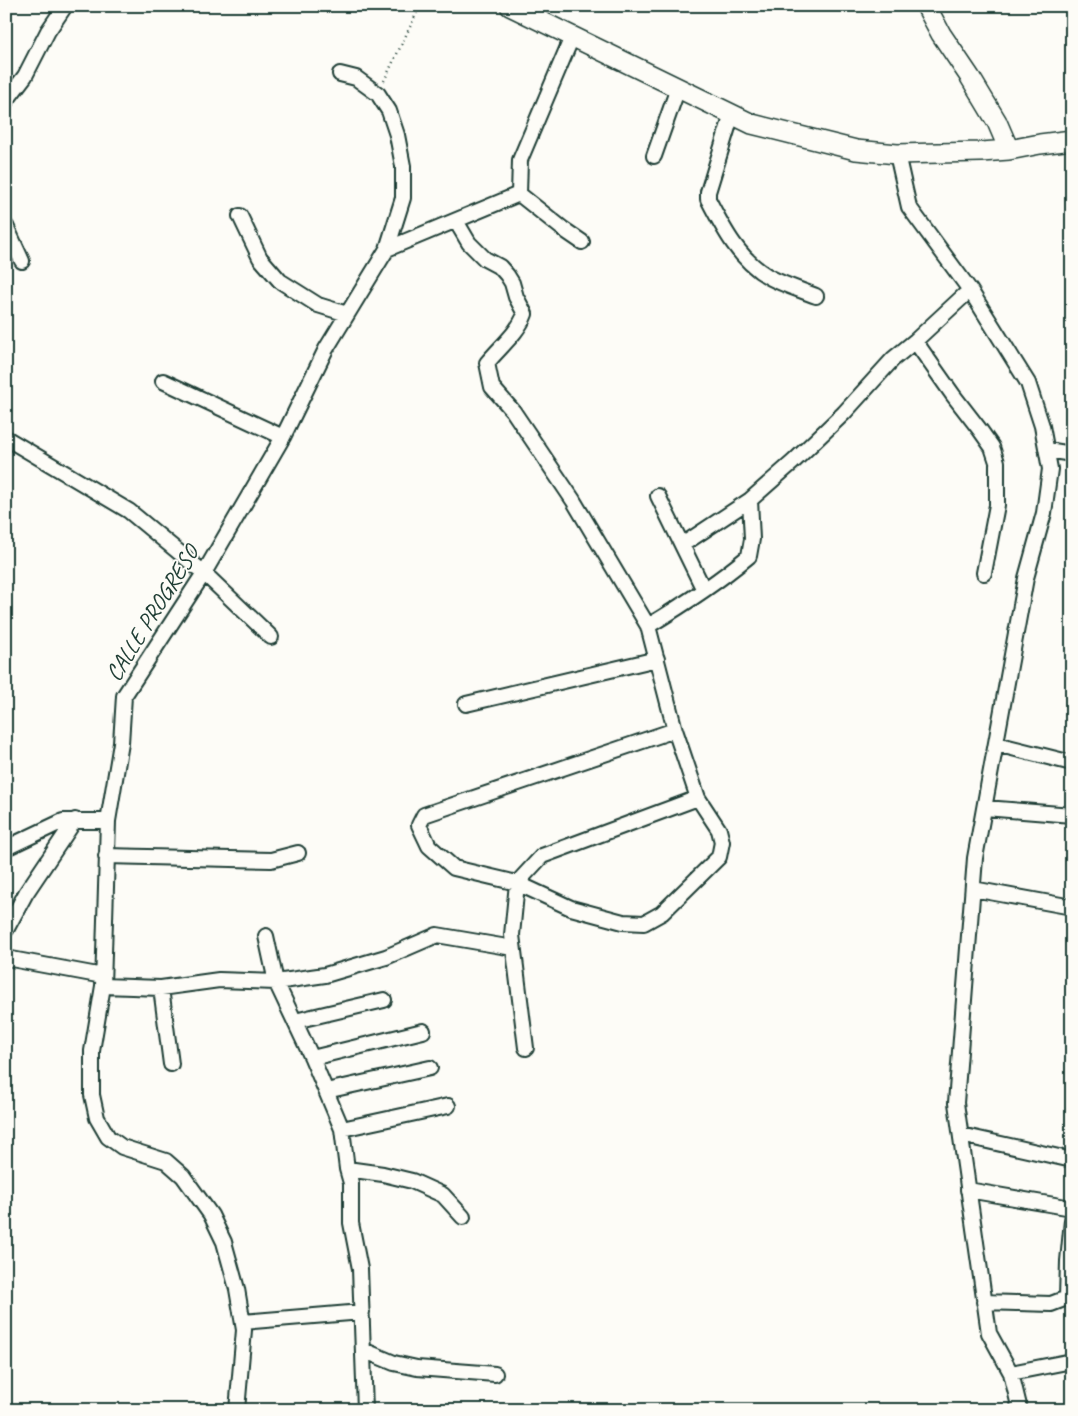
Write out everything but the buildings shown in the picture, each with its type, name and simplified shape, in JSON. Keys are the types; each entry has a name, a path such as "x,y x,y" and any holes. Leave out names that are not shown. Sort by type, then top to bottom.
{"street":[{"path":"6,101 25,76 48,31 65,6"},
{"path":"510,6 752,124 856,150 896,154 1008,150 1072,140"},
{"path":"926,6 941,34 997,122 1008,150"},
{"path":"519,194 520,160 572,36"},
{"path":"340,74 356,78 378,94"},
{"path":"654,156 678,88"},
{"name":"CALLE PROGRESO","path":"237,1410 244,1330 243,1322 237,1289 224,1242 211,1215 183,1176 166,1161 122,1147 108,1137 96,1118 92,1096 92,1052 103,981 108,821 121,743 124,696 204,573 283,437 326,349 387,249 403,198 403,166 397,136 389,111 378,94"},
{"path":"732,114 708,192 708,199 736,249 749,261 769,277 816,296"},
{"path":"896,154 909,207 970,290 1028,383 1042,426 1050,469 1044,512 1026,578 976,858 956,1102 989,1333 1011,1373 1020,1410"},
{"path":"387,249 519,194"},
{"path":"519,194 563,230 582,242"},
{"path":"240,216 260,258 280,281 318,305 347,314"},
{"path":"456,221 469,243 479,254 500,267 507,275 525,314 522,324 487,363 492,387 513,411 573,500 648,626 675,730 698,798 719,830 722,842 719,857 662,912 644,922 623,922 571,908 517,882 454,868 429,846 419,825 424,815 675,730"},
{"path":"6,226 22,261"},
{"path":"682,545 750,500 793,462 844,413 893,359 970,290"},
{"path":"915,341 992,447 997,462 997,505 984,574"},
{"path":"163,381 283,437"},
{"path":"6,438 129,511 204,573 271,638"},
{"path":"1047,450 1072,454"},
{"path":"658,496 704,590"},
{"path":"648,626 704,590 749,556 752,539 750,500"},
{"path":"466,704 657,659"},
{"path":"996,744 1072,763"},
{"path":"526,1048 512,935 517,882 542,856 698,798"},
{"path":"984,808 1072,815"},
{"path":"6,930 26,893 75,820"},
{"path":"6,848 63,821 108,821"},
{"path":"106,856 271,860 298,853"},
{"path":"973,889 1072,907"},
{"path":"266,936 276,982 312,1058 342,1129 347,1169 351,1183 351,1223 360,1269 365,1410"},
{"path":"6,958 103,981 161,988 219,980 276,982 325,975 386,957 437,936 513,948"},
{"path":"161,988 171,1064"},
{"path":"295,1021 384,1000"},
{"path":"312,1058 424,1031"},
{"path":"326,1091 430,1068"},
{"path":"342,1129 448,1106"},
{"path":"961,1135 1072,1160"},
{"path":"347,1169 383,1174 412,1181 443,1195 463,1216"},
{"path":"968,1190 1072,1208"},
{"path":"984,1302 1052,1304 1069,1297 1068,1261 1072,1220"},
{"path":"243,1322 362,1312"},
{"path":"363,1350 394,1363 417,1368 495,1374"},
{"path":"1011,1373 1072,1362"}],"path":[{"path":"378,94 420,6"}]}
